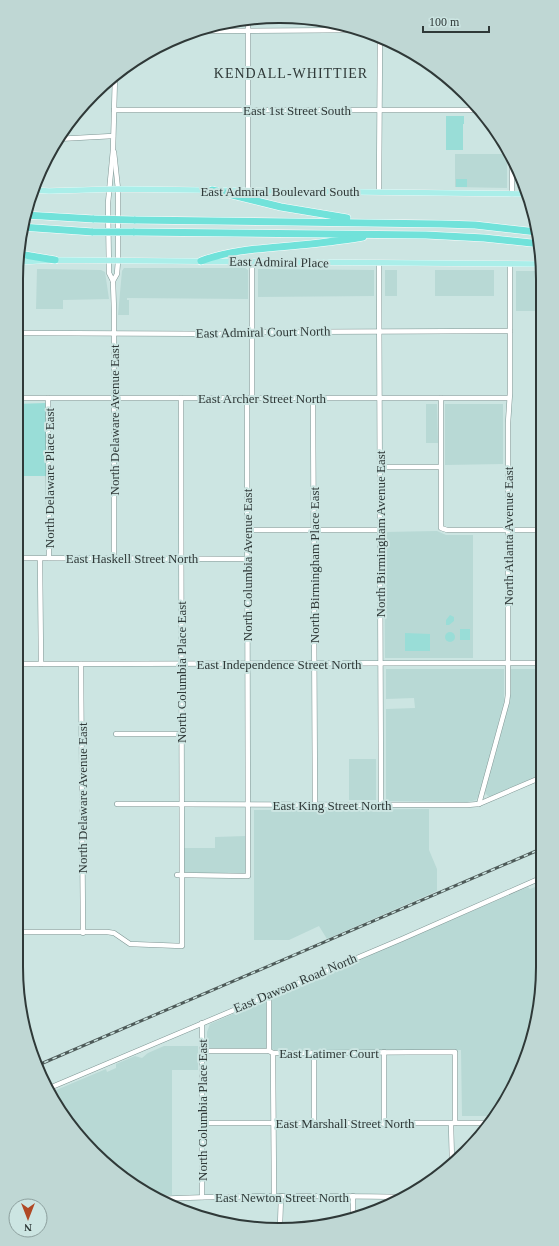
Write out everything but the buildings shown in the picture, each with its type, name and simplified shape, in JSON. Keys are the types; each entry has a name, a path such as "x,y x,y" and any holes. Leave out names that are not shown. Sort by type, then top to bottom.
{"highway":[{"path":"212,190 280,207 367,222"},
{"path":"31,215 134,220 367,222 469,225 531,231"},
{"path":"28,228 93,232 390,234 454,236 534,243"},
{"path":"201,262 215,256 262,248 311,244 390,234"},
{"path":"24,255 55,260"}],"main road":[{"name":"East Admiral Boulevard South","path":"39,191 49,192 118,189 521,194"},
{"name":"East Admiral Place","path":"24,262 55,260 535,264"}],"street":[{"path":"248,25 248,190"},
{"path":"217,31 339,30"},
{"path":"380,44 380,192"},
{"path":"113,84 113,150"},
{"name":"East 1st Street South","path":"114,110 472,110"},
{"path":"65,139 113,136"},
{"name":"North Delaware Avenue East","path":"113,150 118,189 118,261 117,274 113,281"},
{"name":"North Delaware Avenue East","path":"113,150 109,190 108,261 109,273 113,281 114,558"},
{"path":"512,171 512,194"},
{"name":"North Columbia Avenue East","path":"180,875 248,876 247,530 249,398 252,333 252,262"},
{"name":"North Birmingham Avenue East","path":"379,263 381,805"},
{"name":"North Atlanta Avenue East","path":"478,804 507,702 510,264"},
{"name":"East Admiral Court North","path":"23,333 510,331"},
{"name":"East Archer Street North","path":"23,398 509,398"},
{"name":"North Delaware Place East","path":"48,398 49,558"},
{"name":"North Columbia Place East","path":"82,933 114,933 130,944 182,946 180,875 182,734 180,398"},
{"name":"North Birmingham Place East","path":"313,398 315,805"},
{"path":"441,398 440,523 442,529 536,530"},
{"path":"380,468 440,467"},
{"path":"247,530 380,530"},
{"name":"East Haskell Street North","path":"23,558 247,559"},
{"name":"North Delaware Place East","path":"40,558 41,664"},
{"name":"East Independence Street North","path":"23,664 536,663"},
{"name":"North Delaware Avenue East","path":"81,664 82,933"},
{"path":"116,734 182,734"},
{"name":"East King Street North","path":"117,804 467,805 478,804 536,780"},
{"name":"East Dawson Road North","path":"53,1087 402,939 536,880"},
{"path":"23,932 82,933"},
{"path":"269,994 274,1196"},
{"name":"North Columbia Place East","path":"202,1023 202,1197"},
{"name":"East Latimer Court","path":"202,1051 314,1053 455,1052 453,1123"},
{"path":"384,1052 384,1124"},
{"path":"314,1053 314,1124"},
{"name":"East Marshall Street North","path":"202,1123 483,1123"},
{"path":"452,1156 453,1123"},
{"name":"East Newton Street North","path":"170,1198 274,1196 393,1197"},
{"path":"280,1223 281,1196"},
{"path":"353,1196 353,1212"}],"shaded area":[{"path":"446,116 464,116 463,150 446,150"},
{"path":"455,154 504,154 507,160 507,188 455,187"},
{"path":"456,179 467,179 467,187 456,187"},
{"path":"124,268 245,268 248,270 248,299 127,298 127,300 129,300 129,315 118,315 122,271"},
{"path":"37,269 101,270 105,272 109,299 63,300 63,309 36,309"},
{"path":"258,269 374,270 374,296 258,297"},
{"path":"385,270 397,270 397,296 385,296"},
{"path":"435,270 494,270 494,296 435,296"},
{"path":"516,271 535,271 536,311 516,311"},
{"path":"46,403 46,476 23,476 23,404"},
{"path":"426,404 437,404 438,443 426,443"},
{"path":"445,404 503,404 503,464 445,465"},
{"path":"437,531 446,535 473,535 473,658 385,658 384,532"},
{"path":"450,615 454,617 454,621 449,625 446,625 446,620"},
{"path":"460,629 470,629 470,640 460,640"},
{"path":"448,632 452,632 455,637 452,642 448,642 445,639 445,635"},
{"path":"405,633 430,634 430,651 405,651"},
{"path":"386,669 504,669 504,702 479,796 476,800 468,802 386,801 386,709 415,708 414,698 386,699"},
{"path":"511,669 536,669 536,777 489,797 485,793 486,788 509,704"},
{"path":"349,759 376,759 376,800 349,800"},
{"path":"429,809 429,850 437,869 437,891 327,939 319,926 289,940 254,940 254,810"},
{"path":"246,836 246,872 240,875 184,872 184,848 215,848 215,837"},
{"path":"536,883 536,966 534,1000 531,1017 522,1049 510,1080 488,1116 462,1116 461,1050 274,1051 273,1049 264,1048 207,1048 207,1032 210,1024 316,978 320,980 326,978 325,974 528,887 530,889 535,887"},
{"path":"164,1046 198,1046 198,1070 172,1070 172,1195 162,1195 151,1189 123,1170 110,1159 76,1123 55,1091 106,1069 107,1072 116,1068 116,1064 135,1056 142,1058 148,1053"}],"railway":[{"path":"42,1063 536,851"}],"district":[{"name":"KENDALL-WHITTIER","path":"291,73"}]}
